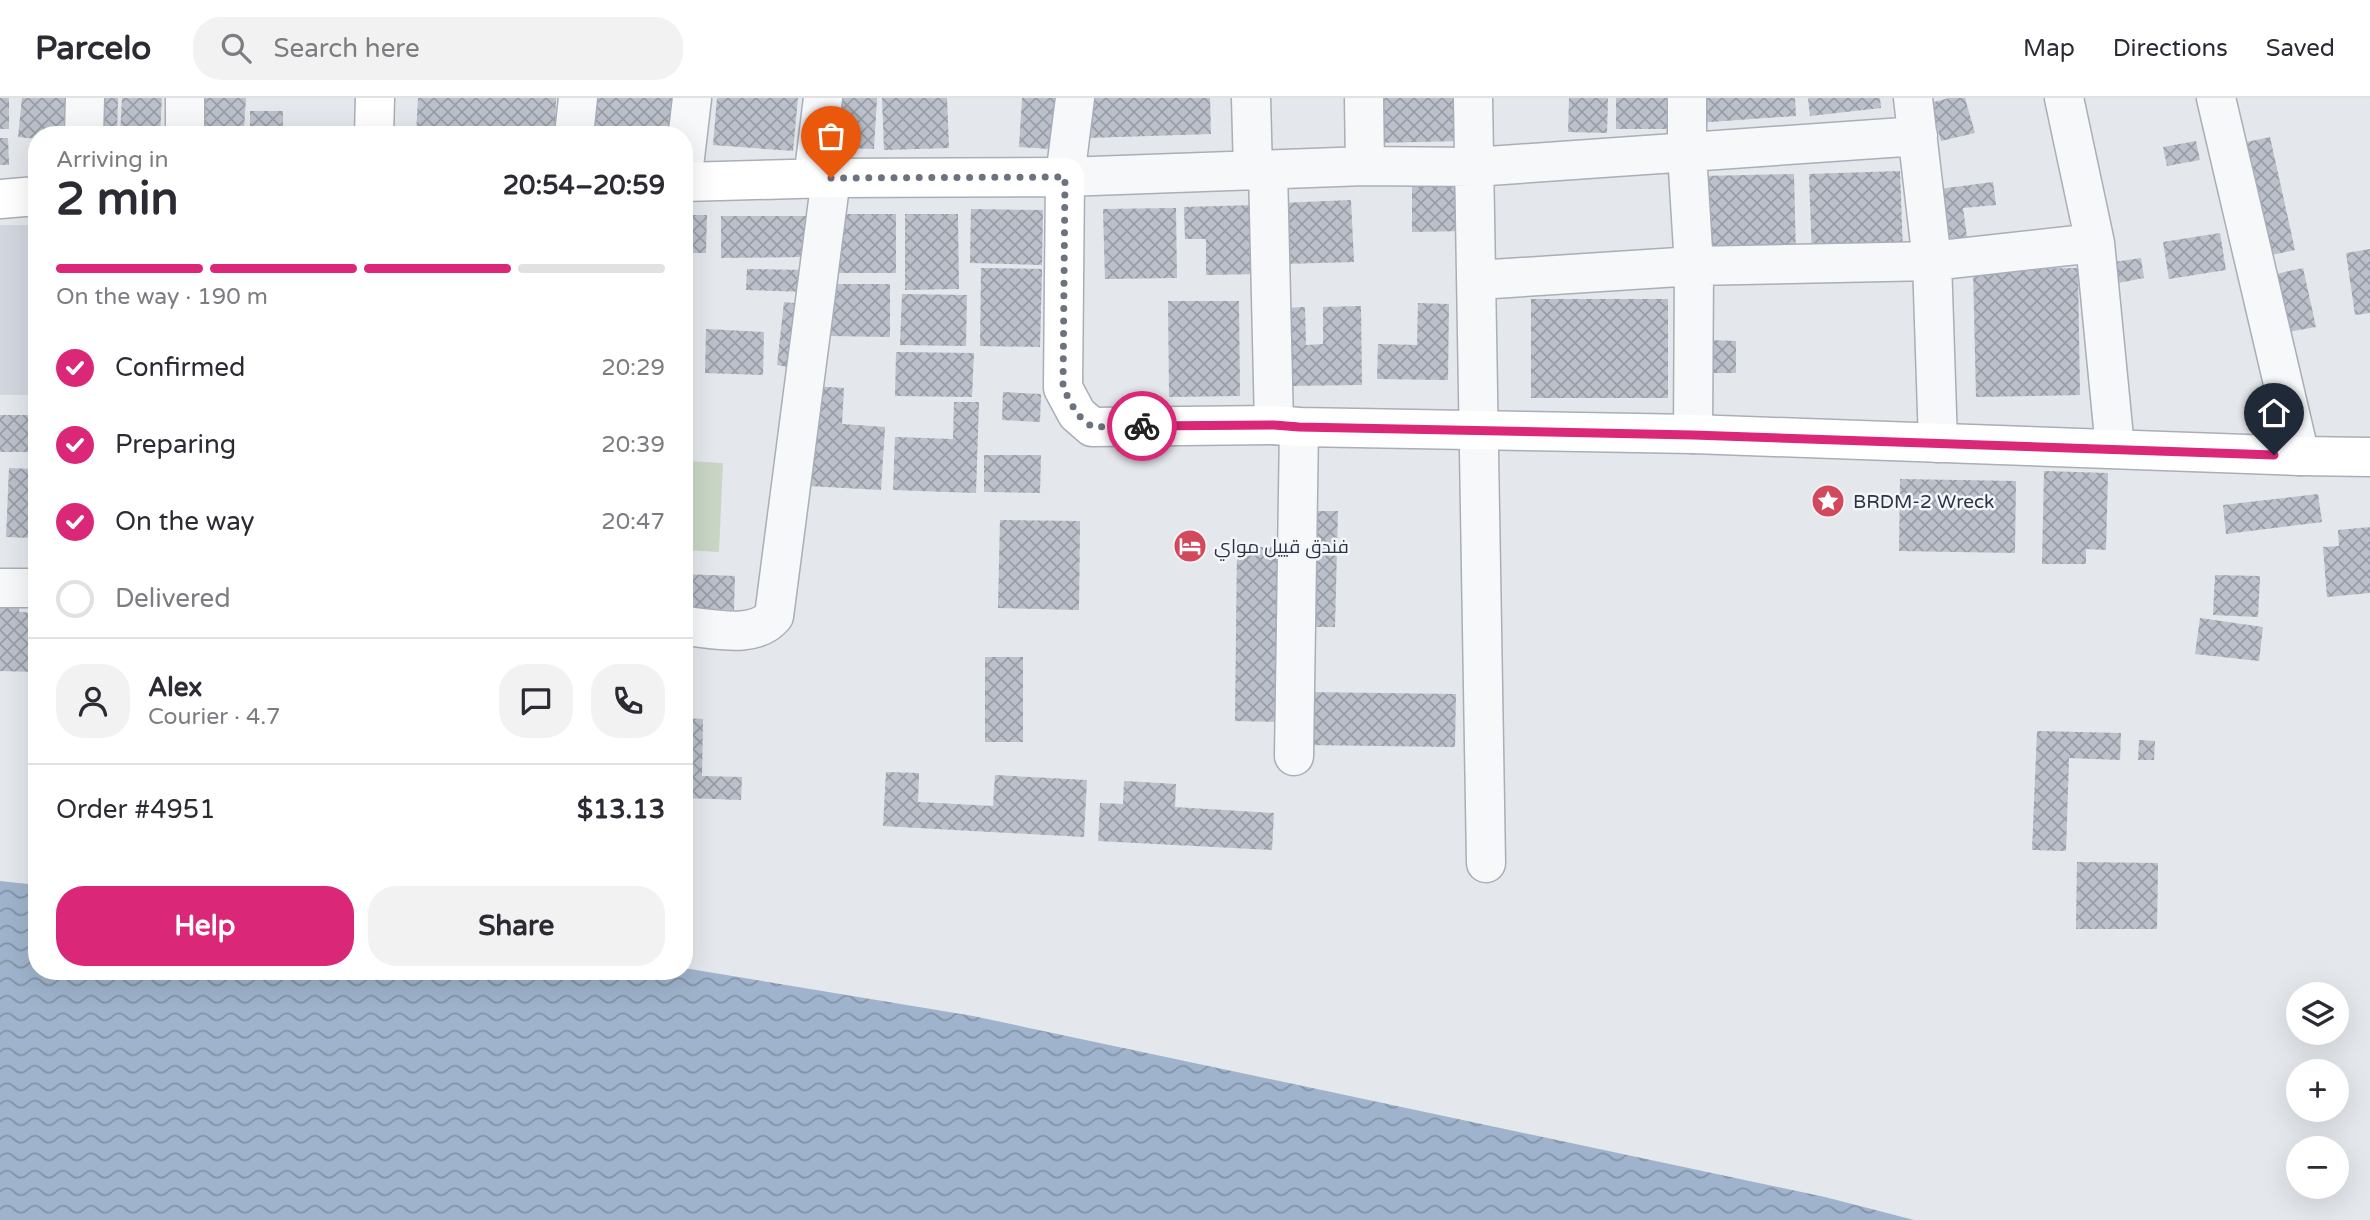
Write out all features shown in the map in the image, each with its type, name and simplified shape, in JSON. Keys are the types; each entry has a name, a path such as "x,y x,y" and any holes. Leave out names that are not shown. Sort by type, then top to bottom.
{"street":[{"path":"84,126 85,98"},
{"path":"185,98 185,126"},
{"path":"374,126 375,98"},
{"path":"575,126 578,98"},
{"path":"689,126 692,98"},
{"path":"693,627 750,631 766,625 774,616 822,179 823,98"},
{"path":"1075,98 1065,177 1063,388 1077,414 1092,427 1287,426 1693,435 2370,457"},
{"path":"1251,98 1287,426 1294,756"},
{"path":"1364,98 1365,166"},
{"path":"1473,98 1486,863"},
{"path":"1687,98 1687,153 1694,266 1693,435"},
{"path":"1913,98 1932,261 1938,443"},
{"path":"2064,98 2095,243 2115,448"},
{"path":"2216,98 2300,456"},
{"path":"693,182 1065,177 1365,166 1474,167 1918,136"},
{"path":"0,199 28,197"},
{"path":"1477,280 1694,266 1932,261 2095,243"},
{"path":"0,588 28,588"}],"shaded area":[{"path":"0,225 28,225 28,395 0,395"}],"green space":[{"path":"693,461 723,463 719,552 693,551"}],"water":[{"path":"0,881 28,884 28,980 693,980 693,969 973,1016 1825,1197 1914,1220 0,1220"}],"building":[{"path":"0,98 9,98 9,129 0,129"},
{"path":"22,98 66,98 64,126 28,126 28,138 18,137"},
{"path":"79,98 118,98 117,126 78,126"},
{"path":"122,98 162,98 160,126 120,126"},
{"path":"200,98 246,98 244,126 199,126"},
{"path":"418,98 556,98 555,126 416,126"},
{"path":"583,98 675,98 673,126 582,126"},
{"path":"717,98 798,98 793,151 713,145"},
{"path":"828,98 877,98 874,149 825,147"},
{"path":"882,98 947,98 949,148 884,150"},
{"path":"1022,98 1068,98 1065,150 1019,147"},
{"path":"1086,98 1210,98 1211,134 1087,138"},
{"path":"1374,98 1459,98 1460,141 1375,143"},
{"path":"1569,98 1608,98 1607,133 1568,132"},
{"path":"1616,98 1673,98 1673,129 1616,129"},
{"path":"1694,98 1795,98 1796,116 1696,123"},
{"path":"1808,98 1880,98 1881,108 1810,116"},
{"path":"1949,98 1965,98 1975,133 1941,141 1930,103"},
{"path":"250,111 283,111 283,126 250,126"},
{"path":"2270,137 2295,250 2267,256 2242,143"},
{"path":"0,138 8,138 9,165 0,165"},
{"path":"2196,141 2200,160 2167,166 2163,147"},
{"path":"1900,171 1903,252 1812,256 1809,174"},
{"path":"1794,174 1796,256 1702,258 1700,176"},
{"path":"1993,182 1996,205 1963,208 1969,252 1945,254 1939,189"},
{"path":"1412,183 1465,183 1466,231 1412,232"},
{"path":"1351,200 1354,262 1284,264 1281,203"},
{"path":"1255,205 1257,274 1206,275 1206,239 1185,239 1184,207"},
{"path":"1176,208 1177,278 1105,279 1103,209"},
{"path":"971,209 1043,210 1042,265 970,263"},
{"path":"835,214 896,214 896,273 836,273"},
{"path":"905,214 958,214 959,289 905,290"},
{"path":"693,215 707,215 706,253 693,253"},
{"path":"721,216 810,216 811,257 721,258"},
{"path":"2220,233 2226,270 2169,279 2163,242"},
{"path":"2370,249 2370,313 2355,315 2346,253"},
{"path":"2141,258 2144,278 2118,283 2114,262"},
{"path":"981,268 1042,269 1040,347 980,346"},
{"path":"2078,268 2080,395 1976,397 1973,269"},
{"path":"2303,268 2316,327 2288,332 2276,274"},
{"path":"747,269 806,270 806,292 746,290"},
{"path":"830,284 890,284 890,337 829,336"},
{"path":"902,294 967,295 966,346 900,345"},
{"path":"1531,299 1668,299 1668,398 1531,398"},
{"path":"1168,301 1239,301 1240,396 1169,397"},
{"path":"784,302 802,304 793,368 777,365"},
{"path":"1418,303 1449,304 1448,380 1377,379 1378,344 1417,345"},
{"path":"1361,306 1362,385 1286,386 1284,308 1305,307 1306,345 1323,344 1323,307"},
{"path":"706,329 764,332 763,375 705,373"},
{"path":"1710,340 1736,341 1736,373 1709,373"},
{"path":"896,352 974,353 972,397 895,396"},
{"path":"814,386 844,388 842,424 885,427 881,490 808,486"},
{"path":"1003,392 1041,394 1040,422 1002,420"},
{"path":"954,402 979,402 976,493 893,490 895,437 953,439"},
{"path":"0,415 28,415 28,452 0,452"},
{"path":"984,455 1041,455 1040,493 984,492"},
{"path":"9,468 28,469 28,538 6,537"},
{"path":"2044,471 2108,473 2106,550 2086,549 2086,564 2042,564"},
{"path":"1900,479 2016,481 2015,553 1899,551"},
{"path":"2318,494 2322,522 2226,534 2223,505"},
{"path":"1315,511 1338,511 1335,627 1313,627"},
{"path":"1000,520 1080,521 1079,610 998,608"},
{"path":"2370,527 2370,593 2327,597 2323,547 2339,546 2338,530"},
{"path":"1237,547 1289,547 1288,722 1235,721"},
{"path":"693,574 735,576 734,610 693,608"},
{"path":"2215,575 2260,576 2258,617 2213,615"},
{"path":"0,598 20,599 19,612 28,612 28,672 0,671"},
{"path":"2200,618 2263,627 2259,661 2195,654"},
{"path":"985,657 1023,657 1023,742 985,742"},
{"path":"1307,692 1456,694 1455,747 1306,745"},
{"path":"693,718 703,719 702,776 742,777 741,800 693,798"},
{"path":"2037,731 2121,733 2120,760 2069,758 2066,851 2032,850"},
{"path":"2139,740 2155,741 2154,760 2138,760"},
{"path":"886,772 919,773 918,802 993,806 995,775 1087,780 1084,837 883,826"},
{"path":"1124,781 1176,784 1175,807 1274,813 1272,850 1098,841 1100,803 1123,804"},
{"path":"2077,862 2158,863 2157,929 2076,929"}],"way so far":[{"path":"831,178 1065,177 1063,388 1077,414 1092,427 1142,426"}],"place":[{"name":"BRDM-2 Wreck","path":"1828,501"},
{"name":"فندق قييل مواي","path":"1190,546"}],"route":[{"path":"1142,426 1274,425 1693,435 2274,455"}]}
